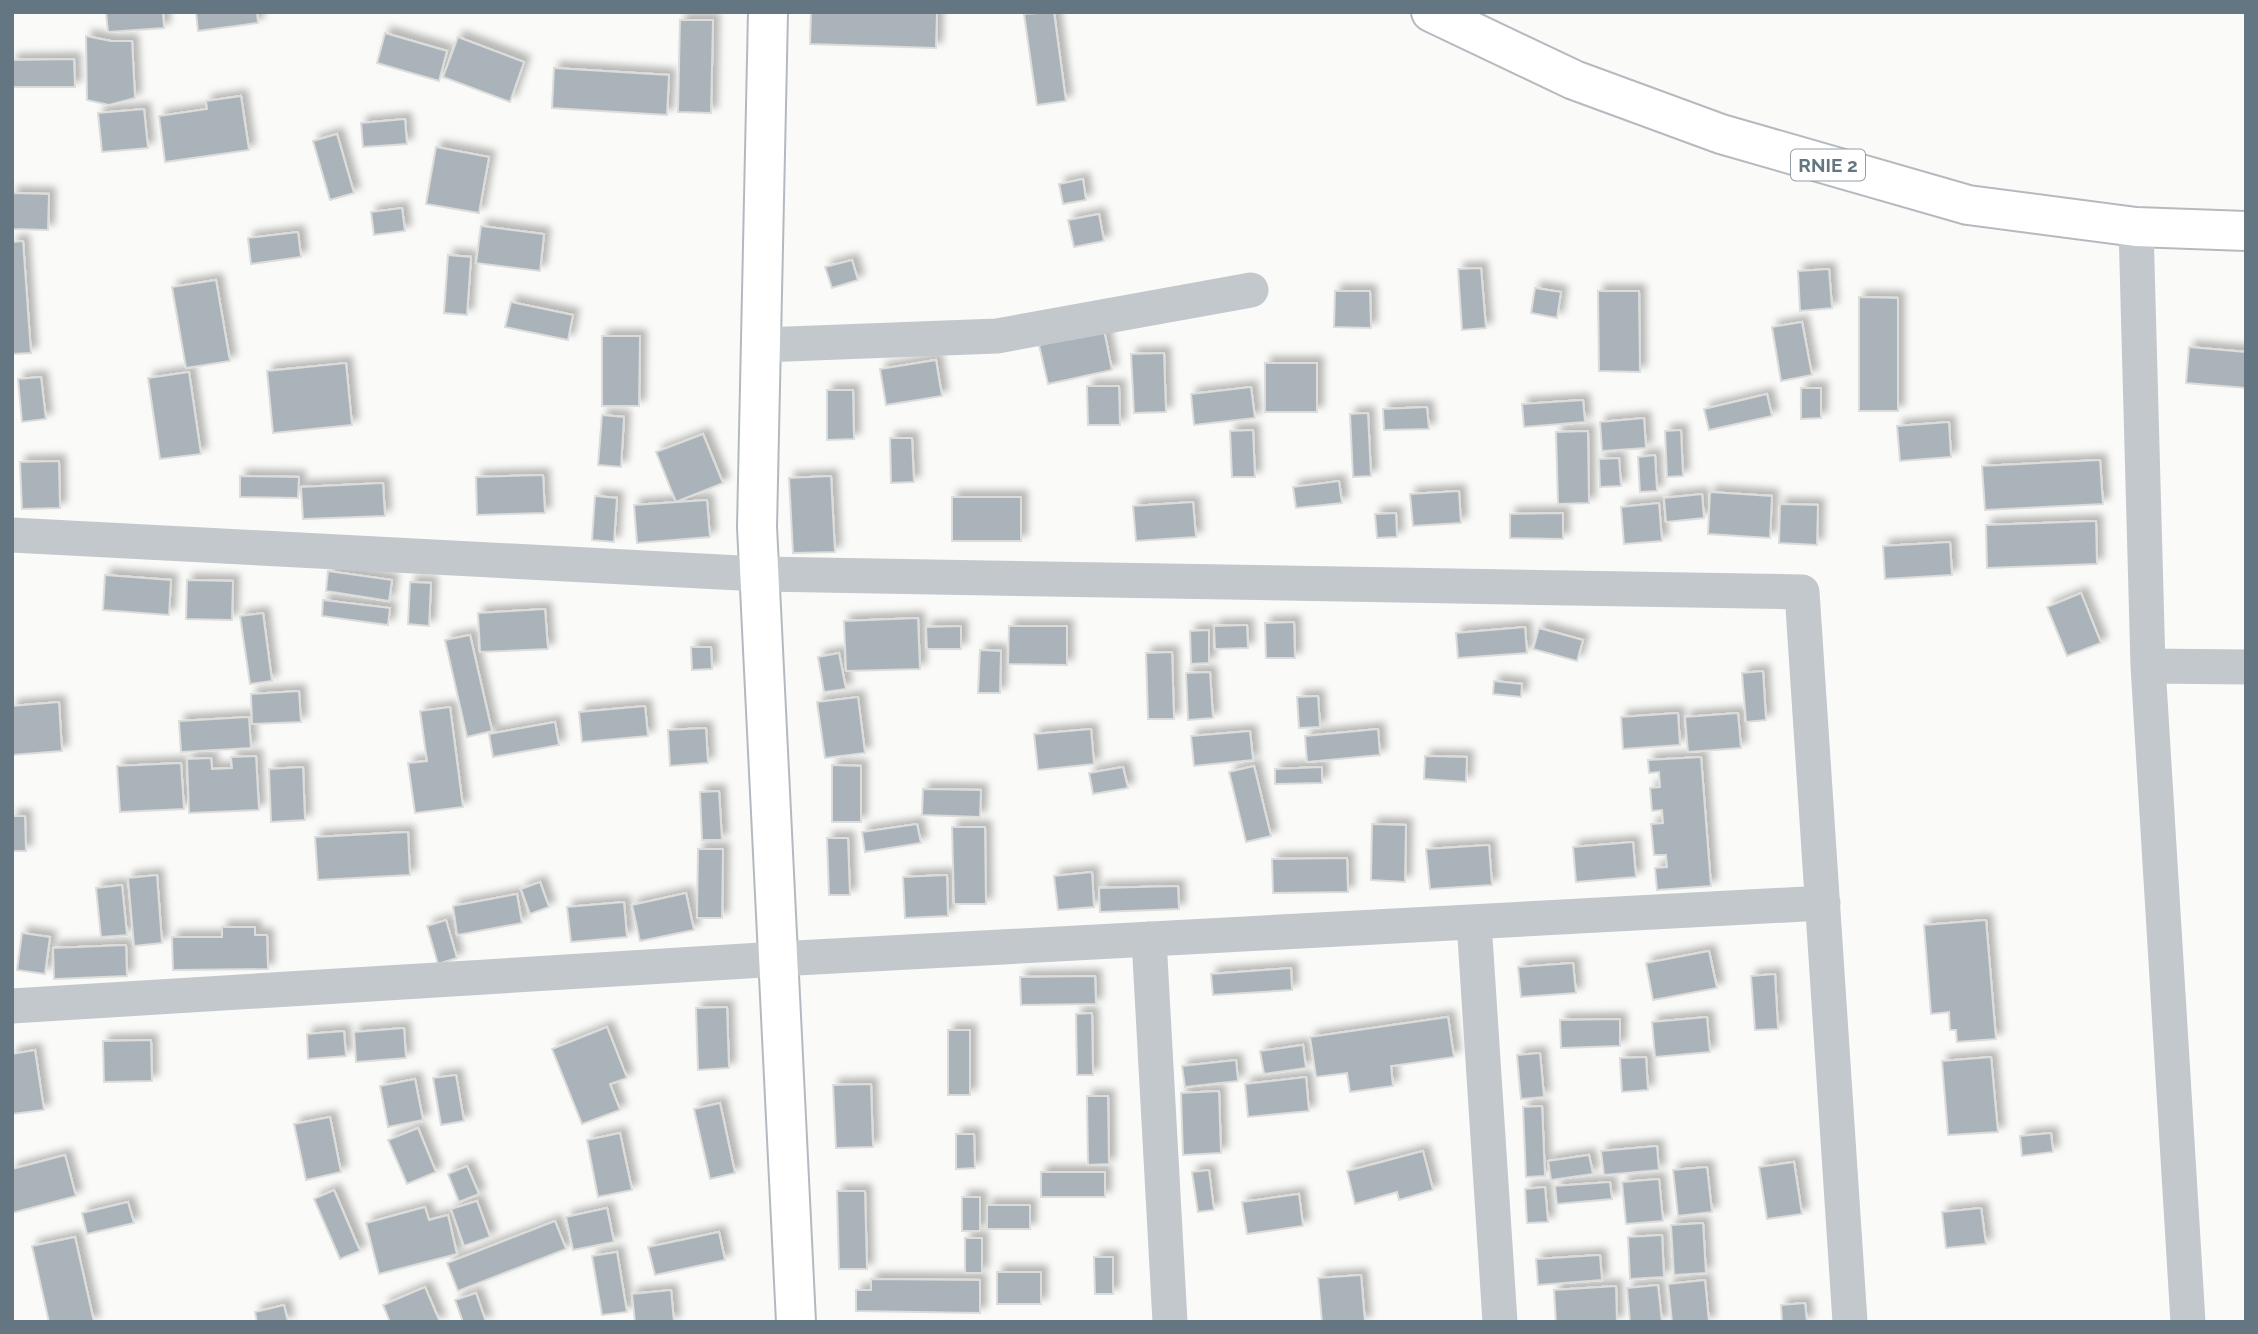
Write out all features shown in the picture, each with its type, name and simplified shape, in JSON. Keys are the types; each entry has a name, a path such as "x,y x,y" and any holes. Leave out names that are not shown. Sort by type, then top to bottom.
{"street":[{"path":"768,12 757,527 796,1322"},
{"name":"RNIE 2","path":"1432,12 1574,80 1721,134 1968,205 2136,227 2246,231"},
{"path":"2136,227 2148,666 2188,1322"},
{"path":"761,345 997,336 1251,290"},
{"path":"12,535 759,573 1802,592 1850,1322"},
{"path":"2148,666 2246,667"},
{"path":"12,1006 778,959 1822,903"},
{"path":"1474,922 1500,1322"},
{"path":"1149,939 1170,1322"}],"building":[{"path":"106,12 163,12 164,28 108,32"},
{"path":"196,12 257,12 258,23 198,31"},
{"path":"811,12 937,12 936,48 810,44"},
{"path":"1054,12 1066,101 1037,105 1024,14"},
{"path":"680,20 713,20 711,113 678,112"},
{"path":"385,33 447,51 439,81 377,63"},
{"path":"86,36 111,41 132,41 135,98 109,105 87,100"},
{"path":"458,37 524,62 510,102 443,77"},
{"path":"74,59 75,87 12,87 12,60"},
{"path":"554,68 669,75 667,115 552,108"},
{"path":"241,96 249,150 165,162 159,116 207,109 206,101"},
{"path":"144,109 148,148 102,152 98,113"},
{"path":"405,119 407,144 363,147 361,123"},
{"path":"337,134 354,193 330,200 313,141"},
{"path":"436,147 489,157 479,213 426,204"},
{"path":"1083,179 1086,200 1063,204 1059,184"},
{"path":"12,193 49,194 48,230 12,229"},
{"path":"402,208 405,231 374,235 371,212"},
{"path":"1099,214 1104,241 1074,247 1068,220"},
{"path":"481,226 544,234 540,271 476,263"},
{"path":"298,232 301,257 251,264 248,238"},
{"path":"23,241 31,353 12,354 12,242"},
{"path":"448,255 471,257 467,315 444,313"},
{"path":"852,260 858,280 832,288 825,267"},
{"path":"1481,268 1486,328 1462,330 1458,269"},
{"path":"1829,269 1832,308 1800,311 1798,271"},
{"path":"216,280 230,361 186,368 172,287"},
{"path":"1535,288 1561,292 1557,318 1531,313"},
{"path":"1335,291 1370,291 1371,328 1334,327"},
{"path":"1598,291 1639,291 1640,372 1599,371"},
{"path":"1859,297 1898,298 1898,411 1859,411"},
{"path":"511,302 573,315 568,340 505,327"},
{"path":"1802,322 1812,375 1781,381 1772,327"},
{"path":"1104,330 1112,370 1048,384 1039,345"},
{"path":"602,336 640,336 639,406 602,406"},
{"path":"2189,347 2246,352 2246,388 2186,383"},
{"path":"1164,353 1166,412 1134,413 1131,354"},
{"path":"936,360 942,396 886,405 880,369"},
{"path":"346,363 352,425 273,433 267,371"},
{"path":"1265,363 1317,363 1317,412 1265,412"},
{"path":"189,372 201,454 160,459 148,378"},
{"path":"41,377 46,419 22,422 18,379"},
{"path":"1087,386 1119,386 1120,425 1088,425"},
{"path":"1251,387 1255,418 1194,425 1191,394"},
{"path":"1801,388 1821,388 1821,418 1801,419"},
{"path":"827,390 853,390 854,439 827,440"},
{"path":"1767,394 1772,416 1709,430 1704,409"},
{"path":"1583,400 1585,422 1524,427 1522,404"},
{"path":"1427,407 1429,429 1384,430 1383,409"},
{"path":"1368,413 1371,476 1353,477 1350,414"},
{"path":"602,415 624,417 621,467 598,465"},
{"path":"1644,418 1646,448 1602,451 1600,422"},
{"path":"1949,422 1951,457 1900,461 1897,426"},
{"path":"1253,430 1255,477 1232,477 1230,431"},
{"path":"1681,430 1683,476 1667,477 1665,431"},
{"path":"1588,431 1589,503 1558,504 1556,432"},
{"path":"703,434 723,483 676,502 656,452"},
{"path":"890,438 912,438 914,482 891,483"},
{"path":"1655,455 1657,491 1640,492 1638,457"},
{"path":"1619,458 1621,486 1600,487 1599,459"},
{"path":"2100,460 2103,504 1985,510 1982,466"},
{"path":"59,461 60,508 22,509 20,462"},
{"path":"543,475 545,513 477,515 476,477"},
{"path":"240,476 299,477 298,498 240,497"},
{"path":"831,476 835,552 793,553 789,478"},
{"path":"1339,481 1342,503 1296,508 1293,487"},
{"path":"383,483 385,516 303,519 301,487"},
{"path":"1459,491 1461,523 1413,526 1410,494"},
{"path":"1710,492 1772,496 1770,538 1708,534"},
{"path":"1702,494 1704,518 1666,522 1664,498"},
{"path":"595,496 617,498 614,542 592,540"},
{"path":"952,497 1021,497 1021,541 952,541"},
{"path":"707,500 710,537 637,543 634,505"},
{"path":"1193,502 1196,537 1136,541 1133,506"},
{"path":"1659,503 1662,541 1624,544 1621,507"},
{"path":"1780,504 1818,505 1817,545 1779,543"},
{"path":"1396,513 1397,537 1377,538 1375,514"},
{"path":"1563,513 1563,539 1510,538 1510,514"},
{"path":"2096,521 2097,564 1987,568 1986,525"},
{"path":"1950,542 1952,575 1885,579 1883,546"},
{"path":"328,571 392,580 389,601 326,591"},
{"path":"105,575 171,580 169,615 103,610"},
{"path":"187,580 233,581 232,620 186,619"},
{"path":"410,582 431,583 429,626 408,624"},
{"path":"2081,593 2101,643 2067,656 2047,607"},
{"path":"323,600 390,608 388,625 322,616"},
{"path":"545,609 548,649 480,652 478,613"},
{"path":"263,613 272,681 250,684 240,616"},
{"path":"918,618 920,669 846,671 844,621"},
{"path":"1294,622 1295,658 1266,658 1265,623"},
{"path":"1247,625 1248,648 1215,649 1214,626"},
{"path":"961,626 961,649 927,649 926,627"},
{"path":"1009,626 1067,626 1067,665 1008,664"},
{"path":"1525,627 1527,653 1458,658 1456,633"},
{"path":"1539,628 1583,640 1577,661 1533,649"},
{"path":"1209,630 1209,663 1191,664 1190,631"},
{"path":"470,635 492,731 467,737 445,640"},
{"path":"691,647 711,647 712,669 692,670"},
{"path":"980,650 1001,651 1000,693 978,693"},
{"path":"1172,652 1174,719 1148,719 1146,653"},
{"path":"839,653 846,689 824,692 818,657"},
{"path":"1763,671 1766,720 1746,722 1742,673"},
{"path":"1210,672 1213,718 1188,720 1186,673"},
{"path":"1494,681 1522,684 1521,697 1493,694"},
{"path":"299,691 301,722 252,724 251,694"},
{"path":"1318,696 1320,727 1299,728 1297,697"},
{"path":"858,697 865,753 825,758 817,702"},
{"path":"59,702 62,751 12,755 12,706"},
{"path":"645,706 648,736 582,742 579,712"},
{"path":"450,707 463,807 415,813 408,763 427,761 420,711"},
{"path":"1678,713 1680,745 1623,749 1621,717"},
{"path":"1738,713 1741,748 1688,752 1685,717"},
{"path":"249,717 251,748 181,752 179,721"},
{"path":"555,722 559,745 493,757 489,734"},
{"path":"706,728 708,763 670,766 668,730"},
{"path":"1091,729 1094,764 1038,770 1034,734"},
{"path":"1378,729 1380,755 1307,762 1305,736"},
{"path":"1250,731 1253,760 1194,766 1191,736"},
{"path":"256,756 259,810 189,813 187,759 211,758 212,769 232,768 231,757"},
{"path":"1425,756 1467,757 1466,782 1424,779"},
{"path":"1701,757 1711,886 1657,890 1655,868 1667,867 1666,855 1654,855 1651,824 1663,823 1662,810 1652,811 1650,788 1660,787 1659,772 1649,773 1648,760"},
{"path":"181,763 184,809 120,812 117,766"},
{"path":"832,765 861,766 861,822 832,822"},
{"path":"1254,766 1271,836 1246,842 1229,772"},
{"path":"303,767 305,820 271,822 269,769"},
{"path":"1123,767 1128,788 1093,794 1089,773"},
{"path":"1322,767 1322,783 1275,784 1275,769"},
{"path":"923,789 981,790 980,817 922,815"},
{"path":"719,791 722,840 702,840 700,792"},
{"path":"12,816 25,816 26,851 12,851"},
{"path":"917,824 921,843 865,852 862,832"},
{"path":"1372,824 1406,825 1405,882 1371,880"},
{"path":"952,827 985,827 986,904 954,904"},
{"path":"408,832 410,875 318,880 315,837"},
{"path":"827,838 848,838 850,895 829,895"},
{"path":"1633,842 1636,877 1576,882 1573,847"},
{"path":"1489,845 1492,885 1430,889 1426,849"},
{"path":"698,849 723,849 722,918 697,918"},
{"path":"1347,858 1348,892 1273,893 1272,859"},
{"path":"1092,872 1094,907 1058,910 1054,876"},
{"path":"157,875 162,943 134,946 128,878"},
{"path":"947,875 948,916 905,918 903,877"},
{"path":"540,882 549,907 530,914 521,889"},
{"path":"122,885 127,935 101,937 96,888"},
{"path":"1178,886 1179,909 1100,912 1099,888"},
{"path":"686,893 694,930 640,941 632,905"},
{"path":"517,894 522,923 457,935 453,906"},
{"path":"624,902 627,937 571,942 567,907"},
{"path":"446,920 457,958 438,964 427,926"},
{"path":"1986,920 1996,1039 1957,1042 1956,1030 1950,1030 1949,1012 1931,1014 1924,925"},
{"path":"222,927 255,927 255,935 267,935 268,969 173,970 172,937 222,937"},
{"path":"22,933 50,937 45,974 17,970"},
{"path":"126,945 127,976 54,979 53,948"},
{"path":"1709,951 1717,988 1653,1000 1646,963"},
{"path":"1573,963 1576,993 1521,997 1518,967"},
{"path":"1291,968 1292,990 1213,995 1211,974"},
{"path":"1775,974 1778,1029 1755,1030 1751,976"},
{"path":"1095,976 1096,1004 1021,1005 1020,977"},
{"path":"727,1007 729,1068 698,1070 696,1008"},
{"path":"1092,1013 1093,1075 1077,1075 1076,1014"},
{"path":"1448,1017 1454,1057 1391,1066 1393,1086 1350,1092 1347,1073 1316,1077 1310,1037"},
{"path":"1707,1017 1710,1052 1655,1057 1652,1022"},
{"path":"1620,1019 1620,1046 1561,1048 1560,1020"},
{"path":"607,1027 627,1078 610,1084 620,1110 582,1124 552,1049"},
{"path":"404,1028 406,1058 356,1062 354,1032"},
{"path":"948,1030 970,1030 970,1095 948,1095"},
{"path":"344,1031 346,1056 308,1059 307,1034"},
{"path":"151,1040 152,1081 104,1082 103,1041"},
{"path":"1303,1045 1306,1068 1264,1074 1260,1051"},
{"path":"35,1050 44,1110 12,1114 12,1054"},
{"path":"1540,1053 1544,1097 1521,1099 1517,1055"},
{"path":"1646,1057 1648,1090 1622,1092 1620,1058"},
{"path":"1991,1057 1998,1132 1948,1135 1942,1061"},
{"path":"1236,1060 1238,1081 1185,1087 1182,1066"},
{"path":"456,1075 464,1121 441,1125 433,1078"},
{"path":"1306,1077 1309,1111 1248,1117 1245,1084"},
{"path":"415,1079 423,1120 388,1127 380,1086"},
{"path":"871,1084 873,1147 836,1148 833,1085"},
{"path":"1219,1091 1221,1153 1183,1155 1181,1093"},
{"path":"1087,1096 1108,1096 1109,1164 1088,1165"},
{"path":"720,1103 735,1173 710,1179 694,1109"},
{"path":"1542,1106 1545,1176 1526,1177 1523,1107"},
{"path":"330,1117 341,1172 306,1180 294,1124"},
{"path":"418,1128 436,1172 407,1184 388,1140"},
{"path":"620,1133 632,1190 598,1197 587,1140"},
{"path":"2051,1133 2053,1152 2022,1156 2020,1136"},
{"path":"956,1134 974,1134 975,1168 956,1169"},
{"path":"1657,1146 1659,1170 1604,1175 1601,1151"},
{"path":"1423,1151 1433,1190 1399,1200 1397,1192 1355,1204 1347,1171"},
{"path":"65,1155 76,1196 12,1213 12,1169"},
{"path":"1589,1155 1593,1174 1551,1180 1548,1161"},
{"path":"1794,1162 1802,1214 1767,1219 1759,1167"},
{"path":"467,1166 479,1194 459,1202 448,1174"},
{"path":"1707,1167 1712,1212 1678,1216 1673,1170"},
{"path":"1209,1170 1214,1210 1198,1212 1192,1172"},
{"path":"1041,1172 1105,1172 1105,1197 1041,1197"},
{"path":"1659,1179 1663,1221 1626,1224 1622,1182"},
{"path":"1610,1182 1612,1199 1557,1204 1555,1186"},
{"path":"1545,1187 1548,1222 1527,1223 1525,1189"},
{"path":"334,1190 360,1251 340,1259 314,1199"},
{"path":"837,1191 865,1191 867,1269 839,1269"},
{"path":"1299,1194 1303,1226 1247,1234 1242,1202"},
{"path":"962,1197 980,1197 980,1231 962,1231"},
{"path":"477,1201 490,1237 464,1246 451,1209"},
{"path":"128,1202 134,1223 87,1234 82,1213"},
{"path":"987,1205 1030,1205 1030,1229 987,1229"},
{"path":"425,1207 429,1220 448,1215 457,1254 379,1274 366,1223"},
{"path":"607,1208 614,1242 573,1250 566,1217"},
{"path":"1981,1208 1986,1244 1946,1248 1942,1212"},
{"path":"555,1221 566,1249 458,1291 447,1263"},
{"path":"1703,1223 1706,1273 1674,1275 1671,1225"},
{"path":"719,1232 725,1260 655,1275 648,1247"},
{"path":"1662,1235 1664,1277 1630,1279 1628,1237"},
{"path":"75,1237 94,1322 49,1322 32,1246"},
{"path":"965,1238 982,1238 982,1273 965,1273"},
{"path":"617,1252 627,1312 602,1315 592,1256"},
{"path":"1600,1255 1602,1280 1538,1285 1536,1259"},
{"path":"1094,1257 1113,1257 1113,1294 1095,1294"},
{"path":"997,1272 1041,1272 1041,1304 997,1304"},
{"path":"1361,1275 1365,1322 1322,1322 1318,1278"},
{"path":"871,1279 980,1280 980,1313 856,1311 856,1290 871,1290"},
{"path":"1705,1280 1709,1322 1672,1322 1668,1284"},
{"path":"1658,1285 1662,1322 1630,1322 1627,1288"},
{"path":"1616,1286 1617,1322 1556,1322 1554,1290"},
{"path":"425,1287 440,1322 390,1322 383,1305"},
{"path":"671,1290 674,1322 635,1322 632,1294"},
{"path":"476,1293 486,1322 463,1322 455,1300"},
{"path":"1805,1303 1807,1322 1782,1322 1781,1305"},
{"path":"284,1305 288,1322 257,1322 255,1312"}]}
